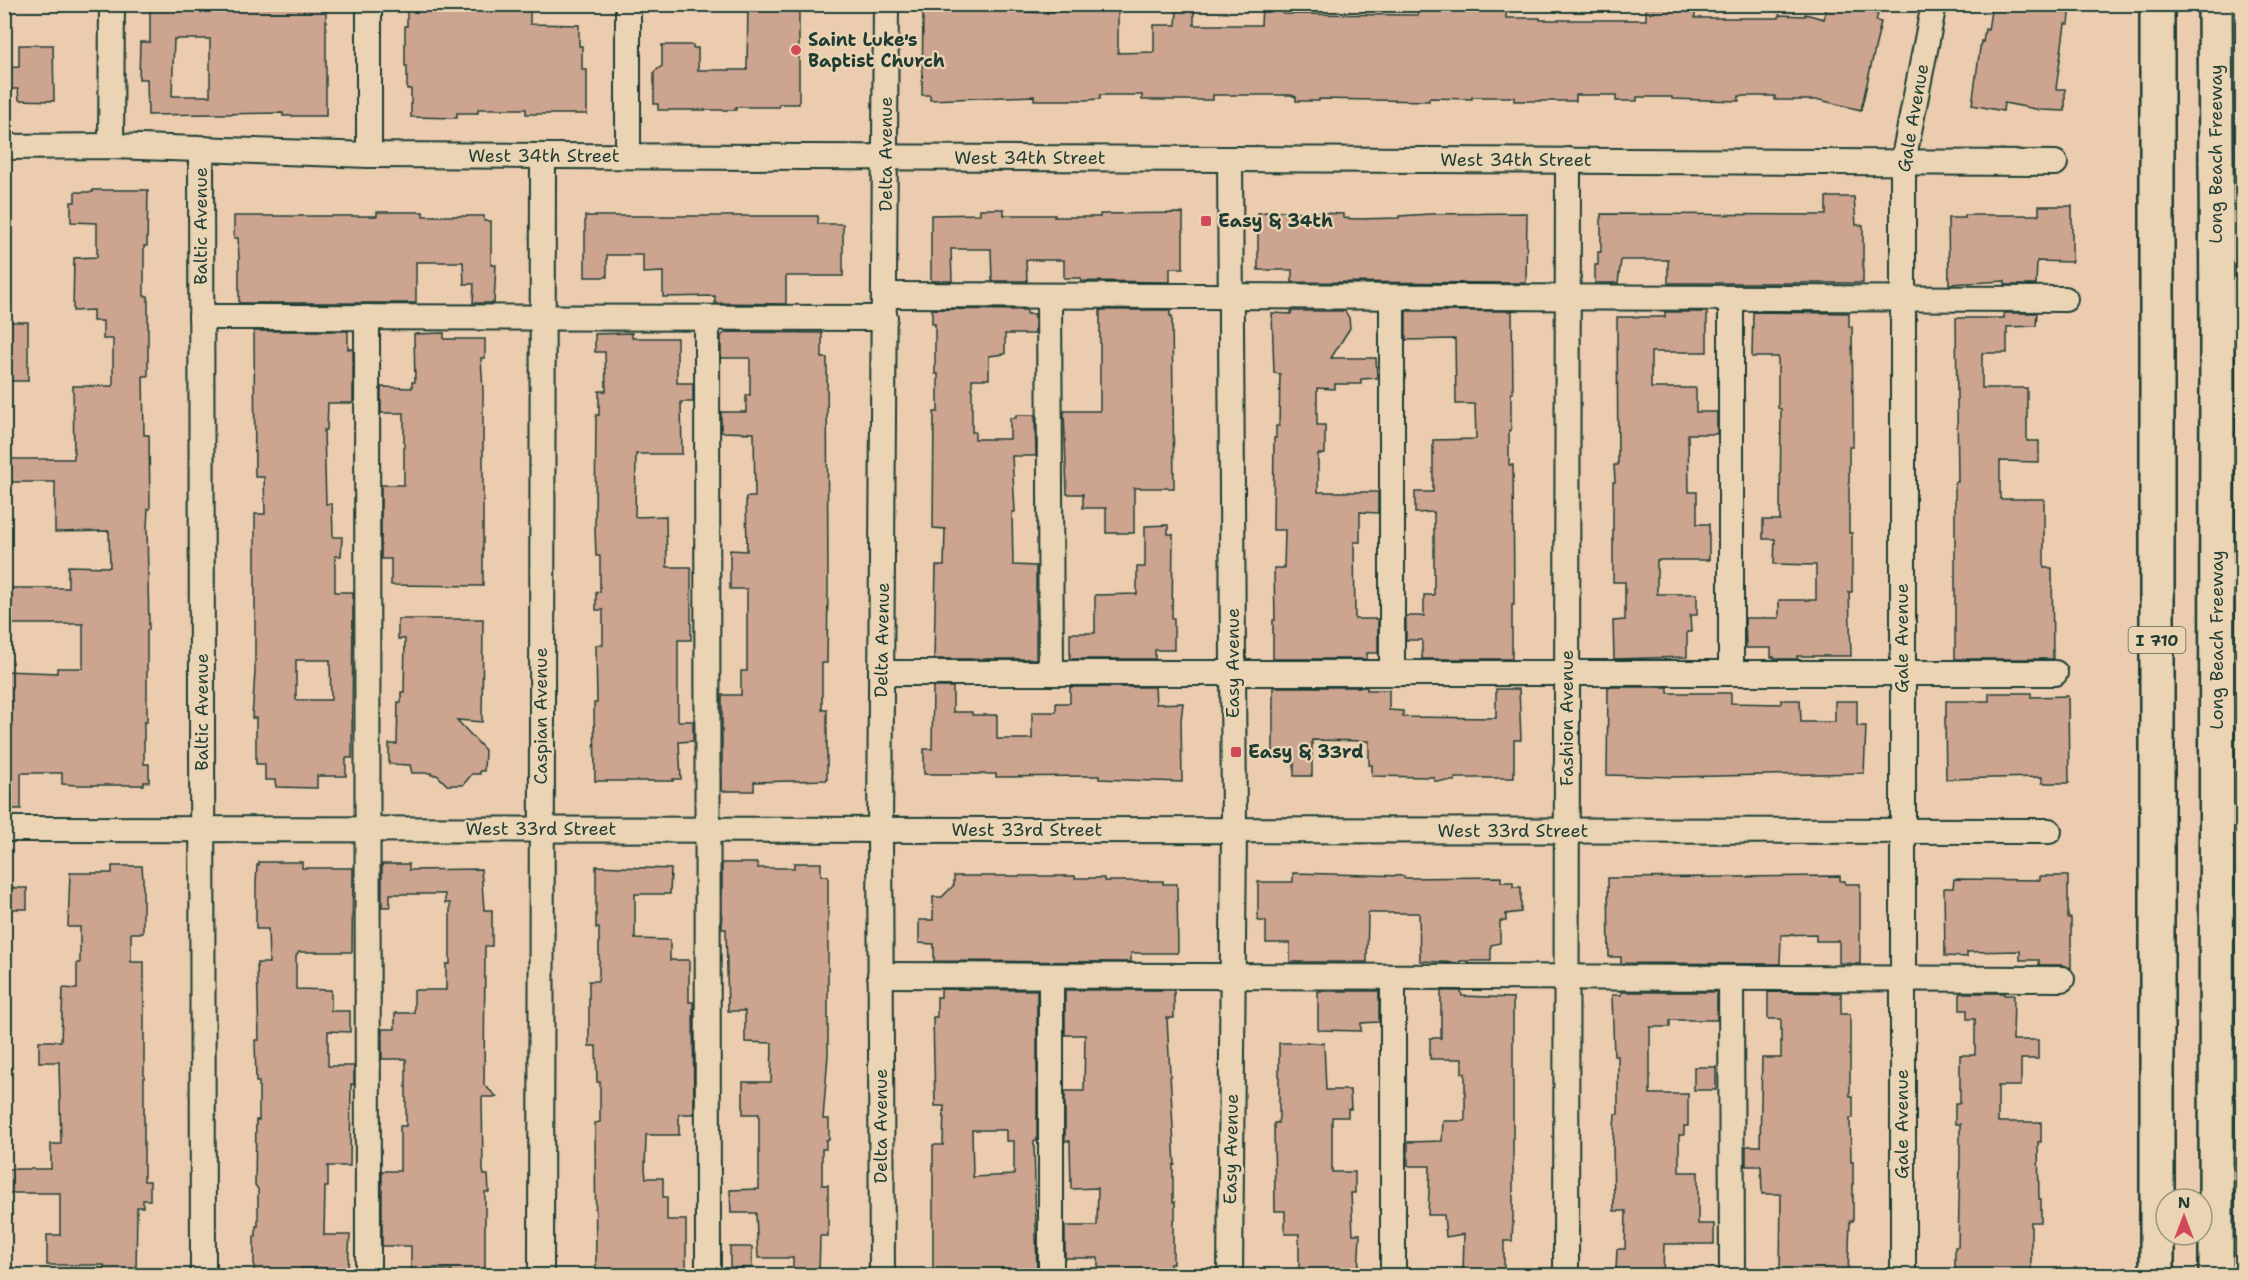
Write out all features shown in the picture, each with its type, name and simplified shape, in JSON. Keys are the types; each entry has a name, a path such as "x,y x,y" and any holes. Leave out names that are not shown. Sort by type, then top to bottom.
{"highway":[{"name":"I 710","path":"2157,4 2157,1275"},
{"name":"Long Beach Freeway","path":"2215,4 2216,1275"}],"street":[{"path":"111,146 112,4"},
{"path":"369,4 369,155"},
{"path":"628,4 628,156"},
{"name":"Delta Avenue","path":"882,1275 880,830 887,157 886,4"},
{"name":"Gale Avenue","path":"1903,1275 1903,162 1934,4"},
{"name":"West 34th Street","path":"4,147 111,146 369,155 2055,163"},
{"name":"Baltic Avenue","path":"201,148 204,1275"},
{"name":"Caspian Avenue","path":"541,1275 543,156"},
{"name":"Easy Avenue","path":"1230,159 1234,830 1230,1275"},
{"name":"Fashion Avenue","path":"1566,1275 1568,160"},
{"path":"201,317 707,318 1048,296 2064,299"},
{"path":"1048,296 1051,673"},
{"path":"1392,297 1392,673"},
{"path":"1731,298 1731,673"},
{"path":"367,317 368,1275"},
{"path":"707,318 708,1275"},
{"path":"881,673 2055,673"},
{"name":"West 33rd Street","path":"4,829 2049,831"},
{"path":"880,975 2062,979"},
{"path":"1051,976 1051,1275"},
{"path":"1393,977 1393,1275"},
{"path":"1731,978 1732,1275"}],"building":[{"path":"150,4 326,4 326,116 283,116 283,113 148,115 147,79 139,79 140,42 150,42","holes":["174,39 210,39 210,96 172,96"]},
{"path":"407,4 530,4 530,24 579,25 582,70 587,70 587,114 526,114 526,109 478,109 478,113 457,113 457,118 411,117 411,89 407,89 407,66 405,66"},
{"path":"748,4 799,4 799,104 779,104 779,107 736,107 736,110 658,110 658,104 654,104 654,72 662,66 662,45 693,45 693,48 698,48 698,70 747,70"},
{"path":"1078,4 1118,4 1118,53 1154,52 1154,25 1176,25 1177,10 1194,10 1194,25 1261,25 1262,4 1283,4 1283,14 1418,15 1418,4 1507,4 1506,18 1540,18 1540,20 1646,20 1646,4 1695,4 1695,18 1779,18 1779,15 1805,16 1805,14 1824,19 1827,5 1848,10 1849,7 1878,14 1876,21 1881,22 1861,110 1820,100 1775,100 1775,96 1739,96 1739,101 1637,97 1637,101 1616,101 1616,95 1576,95 1576,101 1514,101 1514,97 1472,97 1472,99 1429,98 1429,101 1319,99 1319,101 1296,101 1296,97 1291,95 1213,95 1213,100 1142,100 1142,95 1100,95 1100,99 1085,100 1034,100 1034,96 930,100 930,95 922,95 923,11 952,11 952,9 1048,13 1048,11 1078,11"},
{"path":"1992,4 2071,4 2069,24 2065,24 2056,89 2065,89 2065,111 2041,110 2004,103 2003,111 1972,105 1981,41 1983,42 1985,29 1988,30"},
{"path":"19,45 53,45 54,101 19,100 18,89 4,89 4,68 19,67"},
{"path":"93,190 148,190 147,246 144,246 144,296 148,296 148,376 143,376 144,435 149,435 150,509 148,509 147,527 149,630 147,630 147,722 144,722 144,764 149,764 149,782 144,782 144,785 62,784 62,773 21,773 21,809 4,809 4,671 57,673 57,668 83,668 83,624 4,624 4,588 68,588 68,566 110,567 109,531 55,532 55,482 4,482 4,459 74,459 73,386 113,386 113,339 103,339 103,321 93,321 93,310 73,311 74,258 97,257 97,223 71,222 71,202 75,202 75,192 93,192"},
{"path":"1826,197 1854,197 1856,225 1863,225 1863,283 1668,283 1668,260 1621,260 1618,283 1595,283 1595,265 1598,265 1598,252 1601,252 1601,214 1826,215"},
{"path":"2039,206 2072,206 2072,262 2037,261 2036,285 2005,285 2005,281 1949,284 1948,218 1965,218 1965,215 2039,215"},
{"path":"980,209 1004,209 1004,215 1055,215 1054,217 1183,213 1183,268 1170,268 1170,282 1081,281 1081,278 1064,278 1064,260 1026,260 1027,281 992,281 991,249 951,249 952,281 931,281 931,215 980,214"},
{"path":"1278,211 1343,214 1343,218 1356,219 1399,218 1399,216 1430,214 1527,213 1526,283 1292,282 1292,270 1258,270 1258,213"},
{"path":"377,212 423,212 423,216 484,216 484,221 491,221 491,265 496,265 494,303 473,303 474,284 464,284 463,262 416,262 416,303 239,303 238,238 234,238 234,216 377,216"},
{"path":"585,216 818,216 818,224 843,224 843,276 786,276 786,304 715,303 715,296 663,297 663,272 643,273 643,255 607,255 607,277 585,277"},
{"path":"932,309 1027,310 1027,314 1035,314 1035,334 1005,334 1005,354 989,356 989,379 972,379 972,432 975,432 975,439 1010,439 1010,418 1016,418 1016,415 1035,415 1036,456 1012,456 1015,512 1012,512 1013,565 1036,566 1036,659 934,659 936,566 944,566 945,529 933,528 934,412 938,412 938,374 935,374 935,324 932,324"},
{"path":"1100,310 1170,310 1170,316 1172,316 1174,488 1134,488 1134,533 1106,533 1106,508 1083,508 1083,494 1067,494 1064,411 1100,411"},
{"path":"1291,311 1345,311 1349,318 1350,328 1331,358 1376,358 1377,378 1361,379 1361,384 1335,384 1335,389 1317,388 1317,425 1325,425 1325,454 1318,454 1318,492 1378,492 1378,513 1360,512 1360,542 1354,542 1355,619 1378,619 1378,653 1367,653 1367,659 1273,659 1274,568 1284,568 1285,530 1273,530 1274,438 1276,438 1276,426 1279,426 1280,374 1274,373 1272,313 1291,314"},
{"path":"1406,311 1512,311 1513,393 1511,393 1509,465 1513,465 1512,659 1422,659 1422,640 1406,640 1406,616 1424,616 1424,595 1434,595 1434,512 1415,513 1415,492 1433,492 1433,440 1476,439 1475,404 1456,404 1455,339 1406,340"},
{"path":"1665,312 1707,312 1707,352 1651,352 1651,388 1696,388 1696,412 1717,412 1717,434 1688,434 1689,492 1697,492 1697,524 1709,524 1709,560 1657,560 1657,594 1697,594 1697,615 1690,615 1691,632 1687,632 1687,657 1614,659 1613,621 1625,620 1625,582 1613,582 1613,482 1615,482 1614,465 1618,465 1617,317 1665,317"},
{"path":"1753,312 1849,313 1849,327 1852,327 1853,414 1853,447 1849,447 1849,533 1852,533 1852,592 1849,592 1851,656 1797,656 1798,659 1774,659 1771,657 1771,648 1746,648 1745,618 1779,618 1779,600 1816,600 1816,565 1774,564 1775,539 1763,539 1763,520 1780,520 1781,409 1778,408 1778,357 1752,357"},
{"path":"2004,313 2037,313 2036,326 2007,327 2007,353 1982,353 1982,388 2027,388 2027,441 2039,441 2039,462 2000,461 2000,499 2044,499 2044,568 2052,568 2053,659 1955,659 1955,482 1958,482 1956,318 2004,318"},
{"path":"4,322 28,322 28,381 6,381"},
{"path":"254,331 348,331 348,349 353,349 353,403 328,403 327,430 324,430 326,504 332,504 333,537 342,537 341,556 335,556 335,592 353,592 352,758 346,758 346,776 317,776 317,788 276,787 275,780 265,780 265,764 256,764 256,718 252,718 255,672 255,514 265,514 264,477 255,477","holes":["296,660 330,660 331,700 296,700"]},
{"path":"726,332 822,333 822,358 827,358 827,663 822,663 822,710 827,710 827,780 754,782 754,791 722,791 722,695 741,695 741,671 747,671 747,589 730,589 730,550 747,551 746,497 755,497 754,433 721,432 721,412 746,412 746,395 750,395 750,358 721,358 721,336"},
{"path":"444,333 444,339 485,339 485,358 481,358 483,586 391,585 391,559 381,559 381,485 404,485 404,413 381,413 381,387 412,388 412,382 415,382 414,334"},
{"path":"632,333 632,338 677,338 677,383 693,383 693,402 681,402 682,454 636,454 635,517 666,516 667,567 691,567 691,640 678,640 678,721 693,721 693,741 679,742 681,779 673,779 673,781 595,781 596,645 603,645 603,610 596,610 596,592 600,592 600,556 596,556 595,528 596,415 599,415 599,391 606,391 605,352 595,352 595,334"},
{"path":"1168,525 1168,534 1173,534 1174,650 1155,650 1155,659 1070,659 1070,633 1095,633 1095,595 1137,594 1137,567 1145,567 1145,526"},
{"path":"398,619 483,619 482,722 457,720 485,750 484,771 480,771 480,774 472,774 463,785 447,785 437,775 431,775 431,773 412,773 410,765 389,764 389,744 397,744 398,702 401,703 401,692 404,692 405,639 398,639"},
{"path":"933,687 953,687 953,712 997,715 997,739 1032,739 1032,712 1056,712 1056,703 1070,703 1070,687 1155,687 1156,704 1183,703 1182,782 1099,779 1099,776 996,777 996,774 924,774 924,749 932,749"},
{"path":"1273,687 1367,687 1367,690 1389,690 1389,710 1403,711 1403,717 1496,718 1496,689 1519,689 1521,740 1514,740 1514,778 1455,778 1455,781 1434,781 1434,777 1372,776 1372,765 1369,765 1369,741 1312,740 1312,776 1294,776 1294,756 1273,756"},
{"path":"1608,687 1668,687 1668,693 1731,693 1731,703 1781,704 1781,700 1800,700 1801,722 1835,722 1835,701 1857,701 1857,726 1866,726 1864,773 1674,777 1607,775"},
{"path":"1989,693 2031,693 2031,697 2068,696 2069,783 2042,783 2042,777 1946,779 1946,701 1989,701"},
{"path":"259,862 302,862 302,868 353,868 352,952 299,952 296,956 296,989 331,990 331,1011 350,1011 350,1032 328,1031 328,1066 354,1066 354,1085 351,1084 350,1166 328,1166 324,1235 350,1235 348,1268 301,1268 301,1275 254,1275 254,1236 256,1236 256,1226 258,1226 258,1189 255,1185 256,1120 259,1120 259,1082 256,1082 255,1040 259,1040 257,963 269,963 268,929 256,929 256,884"},
{"path":"722,863 758,863 758,868 794,868 794,863 821,863 821,876 828,876 828,1055 823,1119 829,1119 829,1140 826,1140 826,1149 822,1149 822,1185 828,1185 828,1236 820,1236 819,1275 793,1275 793,1258 758,1258 756,1213 731,1213 730,1190 759,1189 759,1114 743,1114 743,1082 771,1082 772,1043 745,1042 745,1011 728,1011 726,929 722,929"},
{"path":"382,864 409,864 409,870 481,869 484,910 492,910 492,946 485,946 484,1085 497,1097 482,1097 483,1170 484,1175 488,1175 489,1192 485,1192 485,1275 451,1275 452,1270 411,1270 411,1246 382,1246 382,1171 400,1171 400,1126 406,1126 406,1059 382,1059 382,1029 395,1029 395,1013 414,1013 414,990 446,990 446,964 450,964 450,903 445,903 445,894 390,894 390,907 382,907"},
{"path":"112,866 142,866 143,879 143,933 131,933 131,962 144,962 144,1181 150,1181 150,1200 143,1200 143,1207 137,1207 136,1275 104,1275 104,1265 47,1265 47,1235 60,1235 60,1193 4,1193 4,1169 51,1169 51,1144 61,1144 59,1062 39,1062 39,1041 61,1041 63,988 77,989 80,927 68,927 70,873 112,873"},
{"path":"596,866 671,869 670,894 635,894 635,939 670,940 670,960 689,960 689,1002 693,1002 694,1114 679,1114 679,1135 646,1135 645,1170 646,1178 663,1178 663,1197 667,1197 667,1220 686,1220 686,1268 648,1270 647,1275 596,1275 595,1123 600,1122 600,1082 597,1082 596,1046 589,1046 589,981 598,981 599,972"},
{"path":"1293,873 1404,876 1404,878 1501,877 1501,882 1513,882 1513,887 1521,887 1521,912 1506,914 1506,921 1500,921 1500,943 1491,945 1491,961 1460,961 1460,963 1420,961 1419,913 1368,913 1367,962 1290,962 1290,943 1266,943 1266,921 1258,921 1258,882 1293,882"},
{"path":"954,876 1075,876 1075,878 1104,878 1104,881 1163,881 1163,884 1177,884 1178,953 1131,953 1131,962 934,961 934,944 919,943 919,920 933,920 933,897 942,897 954,885"},
{"path":"1840,876 1840,881 1845,881 1845,884 1860,884 1860,964 1839,963 1839,941 1816,941 1816,934 1781,935 1780,964 1621,963 1621,957 1609,957 1608,878"},
{"path":"2040,876 2068,876 2071,968 2062,965 2039,965 2039,960 2020,960 2020,951 1967,952 1967,957 1945,956 1944,888 1953,888 1954,879 2040,880"},
{"path":"8,888 27,888 27,909 7,909"},
{"path":"941,989 1037,990 1037,1141 1034,1141 1037,1275 933,1275 933,1145 943,1145 944,1106 935,1106 933,1017 937,1017 937,997 941,997","holes":["972,1130 1006,1130 1006,1141 1014,1141 1014,1175 973,1177"]},
{"path":"1065,990 1174,990 1174,1018 1167,1018 1175,1165 1173,1165 1175,1220 1173,1220 1173,1264 1170,1264 1170,1275 1098,1275 1098,1258 1065,1258 1065,1226 1097,1226 1098,1188 1071,1189 1070,1141 1065,1141 1065,1091 1084,1091 1085,1035 1065,1035"},
{"path":"1318,991 1379,991 1379,1022 1361,1023 1361,1031 1318,1030"},
{"path":"1441,991 1461,991 1462,996 1513,998 1513,1219 1512,1241 1504,1241 1504,1275 1463,1275 1464,1234 1446,1237 1444,1215 1428,1215 1430,1166 1408,1166 1408,1142 1442,1141 1443,1121 1465,1121 1465,1073 1462,1073 1462,1059 1430,1059 1430,1038 1441,1038"},
{"path":"1621,992 1717,992 1717,1020 1670,1020 1670,1027 1650,1027 1650,1094 1688,1094 1688,1126 1684,1126 1684,1135 1679,1135 1679,1172 1698,1172 1698,1224 1714,1224 1714,1244 1664,1244 1663,1275 1618,1275 1618,1270 1616,1270 1617,1249 1625,1249 1626,1211 1614,1211 1613,1145 1615,1114 1618,1114 1618,1056 1614,1056 1612,995 1621,995"},
{"path":"1768,992 1841,993 1841,1014 1850,1014 1850,1096 1853,1096 1853,1118 1850,1118 1853,1221 1850,1221 1848,1275 1780,1275 1781,1194 1762,1194 1761,1166 1746,1166 1746,1146 1760,1146 1762,1058 1781,1058 1781,1019 1768,1019"},
{"path":"1960,993 2014,995 2013,1040 2038,1040 2038,1059 2021,1059 2021,1086 1998,1086 1998,1122 2041,1122 2041,1142 2038,1142 2041,1222 2031,1222 2031,1275 1955,1275 1955,1247 1958,1247 1960,1124 1955,1124 1955,1103 1960,1103 1960,1055 1975,1055 1975,1019 1967,1019 1967,1010 1960,1010"},
{"path":"1279,1043 1324,1043 1326,1090 1350,1090 1351,1109 1348,1109 1348,1117 1332,1117 1332,1172 1355,1172 1355,1193 1351,1193 1353,1234 1360,1234 1358,1275 1332,1275 1332,1271 1299,1272 1299,1234 1285,1234 1285,1211 1275,1211 1274,1123 1278,1123 1279,1117"},
{"path":"1694,1067 1716,1067 1716,1090 1694,1090"},
{"path":"730,1247 752,1247 752,1268 730,1268"}],"place":[{"name":"Saint Luke's Baptist Church","path":"796,50"},
{"name":"Easy & 34th","path":"1206,221"},
{"name":"Easy & 33rd","path":"1236,752"}]}
